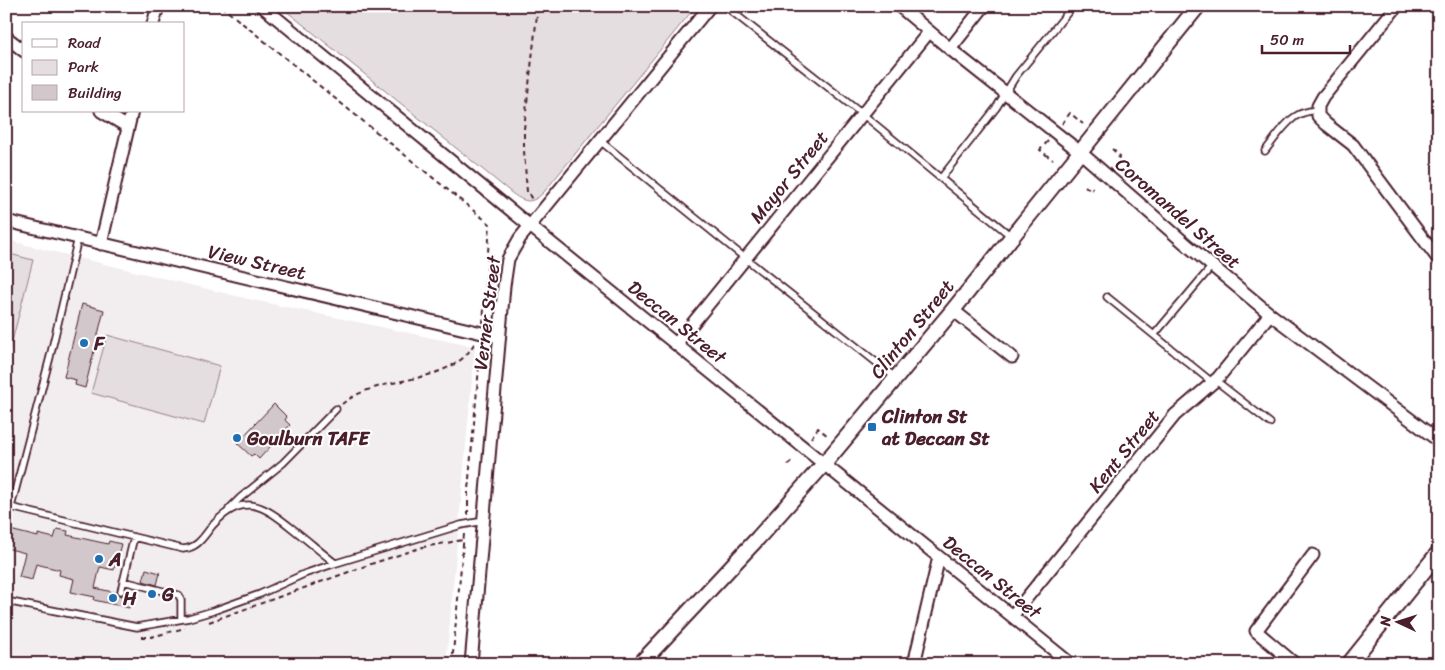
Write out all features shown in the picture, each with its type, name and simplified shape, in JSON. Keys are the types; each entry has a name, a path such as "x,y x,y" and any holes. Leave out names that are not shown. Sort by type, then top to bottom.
{"street":[{"path":"154,22 158,6"},
{"name":"Deccan Street","path":"262,6 1068,663"},
{"name":"Verner Street","path":"471,664 499,337 508,259 515,245 530,226 710,6"},
{"name":"Coromandel Street","path":"899,6 1080,152 1270,314 1439,441"},
{"path":"950,49 984,6"},
{"name":"Clinton Street","path":"640,664 758,538 824,464 952,310 1198,6"},
{"path":"1397,6 1323,96 1318,106 1318,116 1353,145 1439,260"},
{"name":"Mayor Street","path":"676,344 929,32"},
{"path":"6,37 22,49"},
{"path":"103,112 128,128"},
{"path":"101,244 132,112"},
{"name":"View Street","path":"6,221 482,339 499,337"},
{"path":"952,310 1012,357"},
{"name":"Kent Street","path":"1012,616 1176,415 1214,381 1270,314"},
{"path":"1349,664 1439,552"},
{"path":"1295,664 1256,631 1313,555"},
{"path":"914,664 939,557"}],"lane":[{"path":"725,6 1012,236"},
{"path":"941,178 996,108 1016,76 1073,6"},
{"path":"1265,151 1298,114 1318,110"},
{"path":"599,140 896,378"},
{"path":"78,238 48,367 9,507 188,549 198,543 240,498 283,463 336,409"},
{"path":"1154,335 1212,266"},
{"path":"1107,297 1270,423"},
{"path":"224,514 246,505 262,507 335,563"},
{"path":"6,601 138,627 213,611 250,599 304,574 335,563 466,524 484,521"},
{"path":"120,591 134,537"},
{"path":"123,581 179,595 181,600 181,619"}],"path":[{"path":"221,6 490,224 482,339 468,490 469,507 452,664"},
{"path":"532,200 528,193 524,129 538,6"},
{"path":"1062,124 1070,113 1083,124"},
{"path":"1048,141 1040,150 1053,160"},
{"path":"1112,149 1120,156 1117,160"},
{"path":"1085,186 1091,191 1094,188"},
{"path":"336,409 352,397 370,389 452,366 466,356 475,343 482,339"},
{"path":"811,438 818,428 828,436"},
{"path":"788,466 792,461"},
{"path":"204,624 316,583 423,547 464,540"},
{"path":"141,637 151,637 185,628"}],"shaded area":[{"name":"Goulburn TAFE","path":"6,240 240,297 475,347 446,664 6,664"}],"green space":[{"path":"280,6 696,6 544,192 536,199 529,201 513,194"},
{"path":"6,253 33,260 9,353 6,352"},
{"path":"107,335 220,366 204,424 91,393"}],"building":[{"name":"F","path":"82,304 104,310 85,388 75,385 76,380 64,377"},
{"path":"274,404 287,417 285,420 290,425 259,459 254,454 251,456 237,443"},
{"name":"A","path":"6,529 38,537 38,534 54,538 57,529 68,531 67,535 108,544 109,541 121,544 114,570 100,567 95,588 117,593 120,596 131,596 129,608 94,600 95,597 71,592 74,579 59,575 60,570 36,564 32,580 19,577 25,553 6,548"},
{"path":"146,569 160,573 157,585 143,581"}],"place":[{"name":"F","path":"84,343"},
{"name":"Clinton St at Deccan St","path":"872,427"},
{"name":"Goulburn TAFE","path":"237,438"},
{"name":"A","path":"99,559"},
{"name":"G","path":"152,594"},
{"name":"H","path":"113,598"}]}
